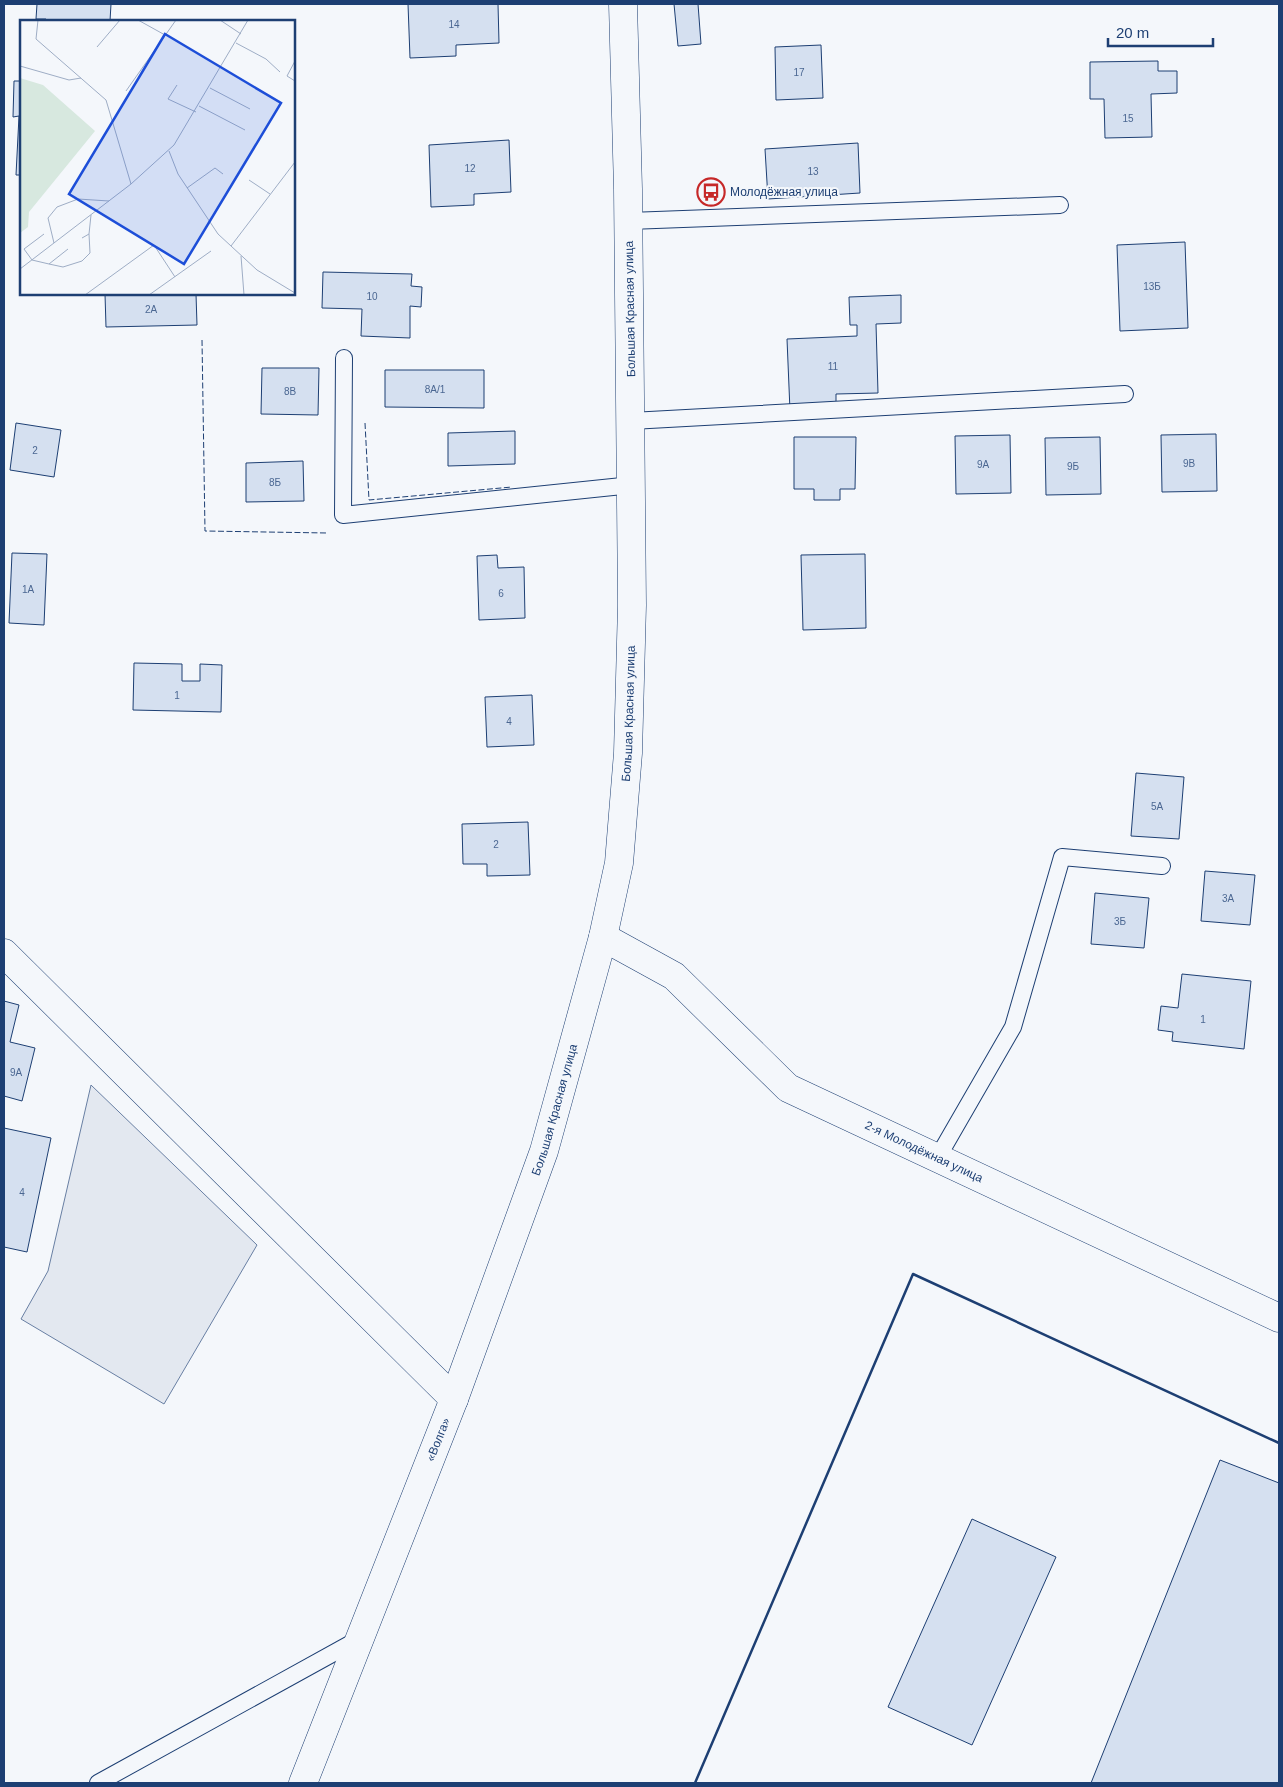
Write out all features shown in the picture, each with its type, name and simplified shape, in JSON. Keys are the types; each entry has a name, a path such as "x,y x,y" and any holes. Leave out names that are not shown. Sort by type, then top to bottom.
{"main road":[{"name":"Большая Красная улица","path":"454,1398 544,1151 603,937 619,863 628,754 632,605 632,485 623,4"},
{"name":"2-я Молодёжная улица","path":"603,937 674,976 788,1088 1279,1318"},
{"path":"4,953 454,1398"},
{"name":"«Волга»","path":"303,1783 454,1398"}],"lane":[{"path":"628,221 1060,205"},
{"path":"344,358 343,515 632,485"},
{"path":"631,421 1125,394"},
{"path":"938,1157 1013,1027 1062,857 1162,866"},
{"path":"98,1783 359,1639"}],"shaded area":[{"path":"91,1085 257,1245 164,1404 21,1319 48,1271"}],"building":[{"path":"37,4 111,4 110,20 36,19"},
{"path":"408,4 498,4 499,43 456,45 456,56 410,58"},
{"path":"674,4 698,4 701,44 678,46"},
{"path":"821,45 823,98 776,100 775,47"},
{"path":"1158,61 1158,71 1177,71 1177,93 1151,94 1152,137 1105,138 1104,99 1090,99 1090,62"},
{"path":"14,81 20,81 20,175 16,175 19,116 13,117"},
{"path":"509,140 511,192 474,194 474,205 431,207 429,145"},
{"path":"858,143 860,193 768,199 765,149"},
{"path":"1185,242 1188,328 1120,331 1117,245"},
{"path":"323,272 412,274 411,286 422,287 421,307 410,306 410,338 361,336 362,309 322,308"},
{"path":"105,295 196,295 197,325 106,327"},
{"path":"901,295 901,323 876,324 878,393 836,394 836,410 790,411 787,339 857,336 857,325 850,325 849,297"},
{"path":"262,368 319,368 318,415 261,414"},
{"path":"385,370 484,370 484,408 385,407"},
{"path":"16,423 61,430 54,477 10,470"},
{"path":"515,431 515,464 448,466 448,433"},
{"path":"1216,434 1217,491 1162,492 1161,435"},
{"path":"1010,435 1011,493 956,494 955,436"},
{"path":"794,437 856,437 855,489 840,489 840,500 814,500 814,489 794,489"},
{"path":"1100,437 1101,494 1046,495 1045,438"},
{"path":"303,461 304,501 246,502 246,463"},
{"path":"12,553 47,554 44,625 9,623"},
{"path":"865,554 866,628 803,630 801,555"},
{"path":"497,555 498,568 524,567 525,618 479,620 477,556"},
{"path":"134,663 182,664 182,681 200,681 200,664 222,665 221,712 133,710"},
{"path":"532,695 534,745 487,747 485,697"},
{"path":"1136,773 1184,777 1179,839 1131,836"},
{"path":"528,822 530,875 487,876 487,864 463,864 462,824"},
{"path":"1205,871 1255,875 1250,925 1201,921"},
{"path":"1095,893 1149,898 1144,948 1091,944"},
{"path":"1182,974 1251,981 1244,1049 1172,1041 1173,1032 1158,1030 1161,1006 1178,1008"},
{"path":"4,1001 19,1005 10,1042 35,1048 22,1101 4,1096"},
{"path":"4,1128 51,1138 27,1252 4,1247"},
{"path":"1220,1460 1279,1483 1279,1783 1091,1783"},
{"path":"972,1519 1056,1557 972,1745 888,1707"}],"fence":[{"path":"202,340 205,531 327,533"},
{"path":"365,423 369,500 512,487"}],"wall":[{"path":"695,1783 913,1274 1279,1443"}],"place":[{"name":"Молодёжная улица","path":"711,192"}]}
